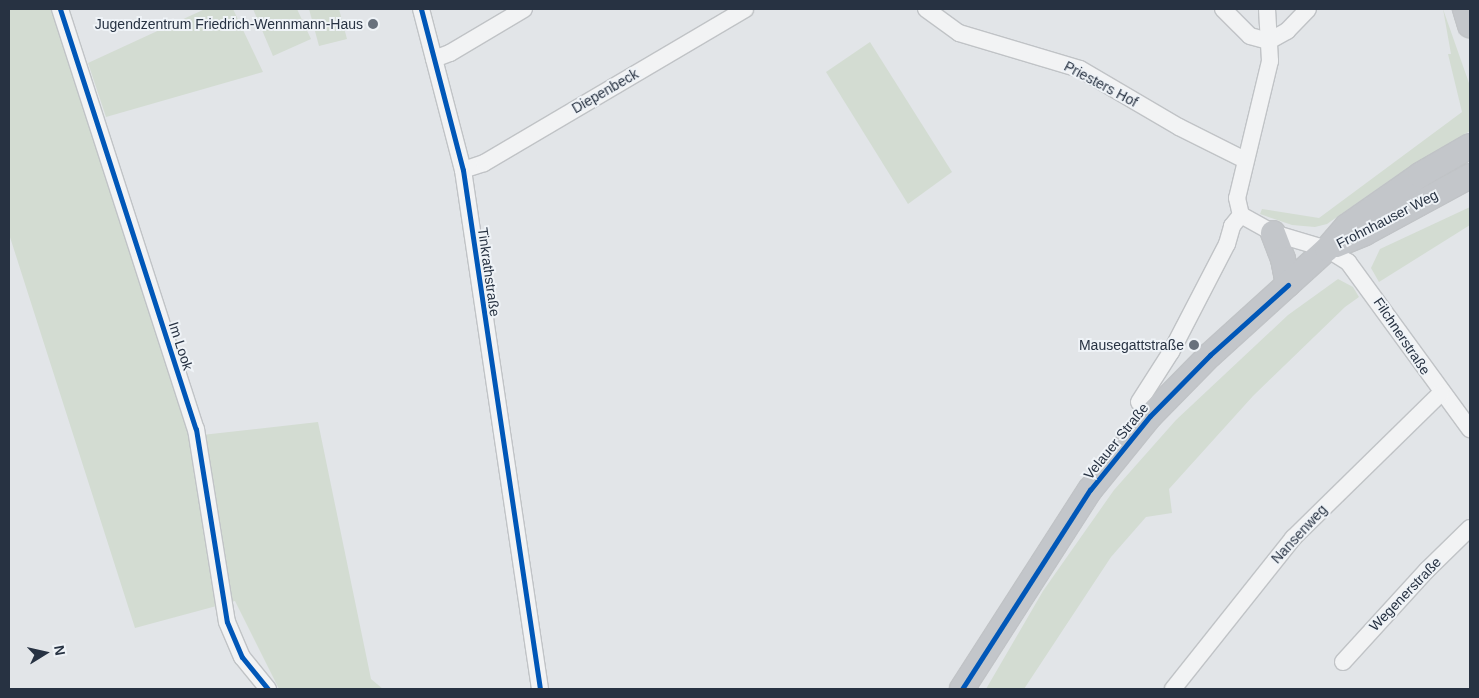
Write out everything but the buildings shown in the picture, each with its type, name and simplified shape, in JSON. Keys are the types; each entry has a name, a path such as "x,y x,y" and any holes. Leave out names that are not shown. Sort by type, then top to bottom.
{"main road":[{"path":"1465,9 1470,25"},
{"name":"Frohnhauser Weg","path":"1327,249 1347,226 1420,174 1470,146"},
{"name":"Frohnhauser Weg","path":"1327,249 1365,233 1470,176"},
{"path":"1273,233 1283,259 1288,285"},
{"name":"Velauer Straße","path":"962,689 1090,490 1150,416 1210,355 1327,249"}],"street":[{"name":"Im Look","path":"60,9 196,429 227,622 242,657 268,689"},
{"name":"Tinkrathstraße","path":"420,9 463,170 540,689"},
{"path":"434,59 450,53 524,9"},
{"name":"Diepenbeck","path":"463,170 484,163 745,9"},
{"name":"Priesters Hof","path":"926,9 959,33 1080,70 1179,126 1245,160"},
{"path":"1223,9 1250,36 1269,41 1287,31 1308,9"},
{"path":"1267,9 1270,61 1237,198 1240,216 1273,233 1327,249"},
{"name":"Velauer Straße","path":"1139,402 1171,352 1227,244 1232,226 1240,216"},
{"name":"Filchnerstraße","path":"1327,249 1357,271 1441,393 1470,429"},
{"name":"Nansenweg","path":"1174,689 1293,538 1441,393"},
{"name":"Wegenerstraße","path":"1343,662 1427,570 1470,528"}],"shaded area":[{"path":"9,9 58,9 202,435 318,422 371,679 383,689 279,689 235,601 135,628 9,234"},
{"path":"205,9 233,9 263,72 106,117 88,63"},
{"path":"253,9 297,9 311,39 273,56"},
{"path":"309,9 339,9 347,39 319,46"},
{"path":"1443,9 1470,86 1470,131 1397,175 1327,224 1315,227 1292,225 1260,214 1262,209 1319,218 1462,112 1448,54 1451,54"},
{"path":"870,42 952,172 908,204 826,72"},
{"path":"1470,207 1470,225 1379,282 1371,268 1380,249"},
{"path":"1338,279 1353,287 1359,297 1345,307 1253,396 1169,489 1172,513 1146,517 1111,557 1024,689 986,689 1043,591 1114,490 1176,420 1288,315"}],"cycle path":[{"path":"60,9 196,429 227,622 242,657 268,689"},
{"path":"421,9 463,170 540,689"},
{"path":"962,689 1090,490 1150,416 1210,355 1288,285"}],"place":[{"name":"Jugendzentrum Friedrich-Wennmann-Haus","path":"373,24"},
{"name":"Mausegattstraße","path":"1194,345"}]}
